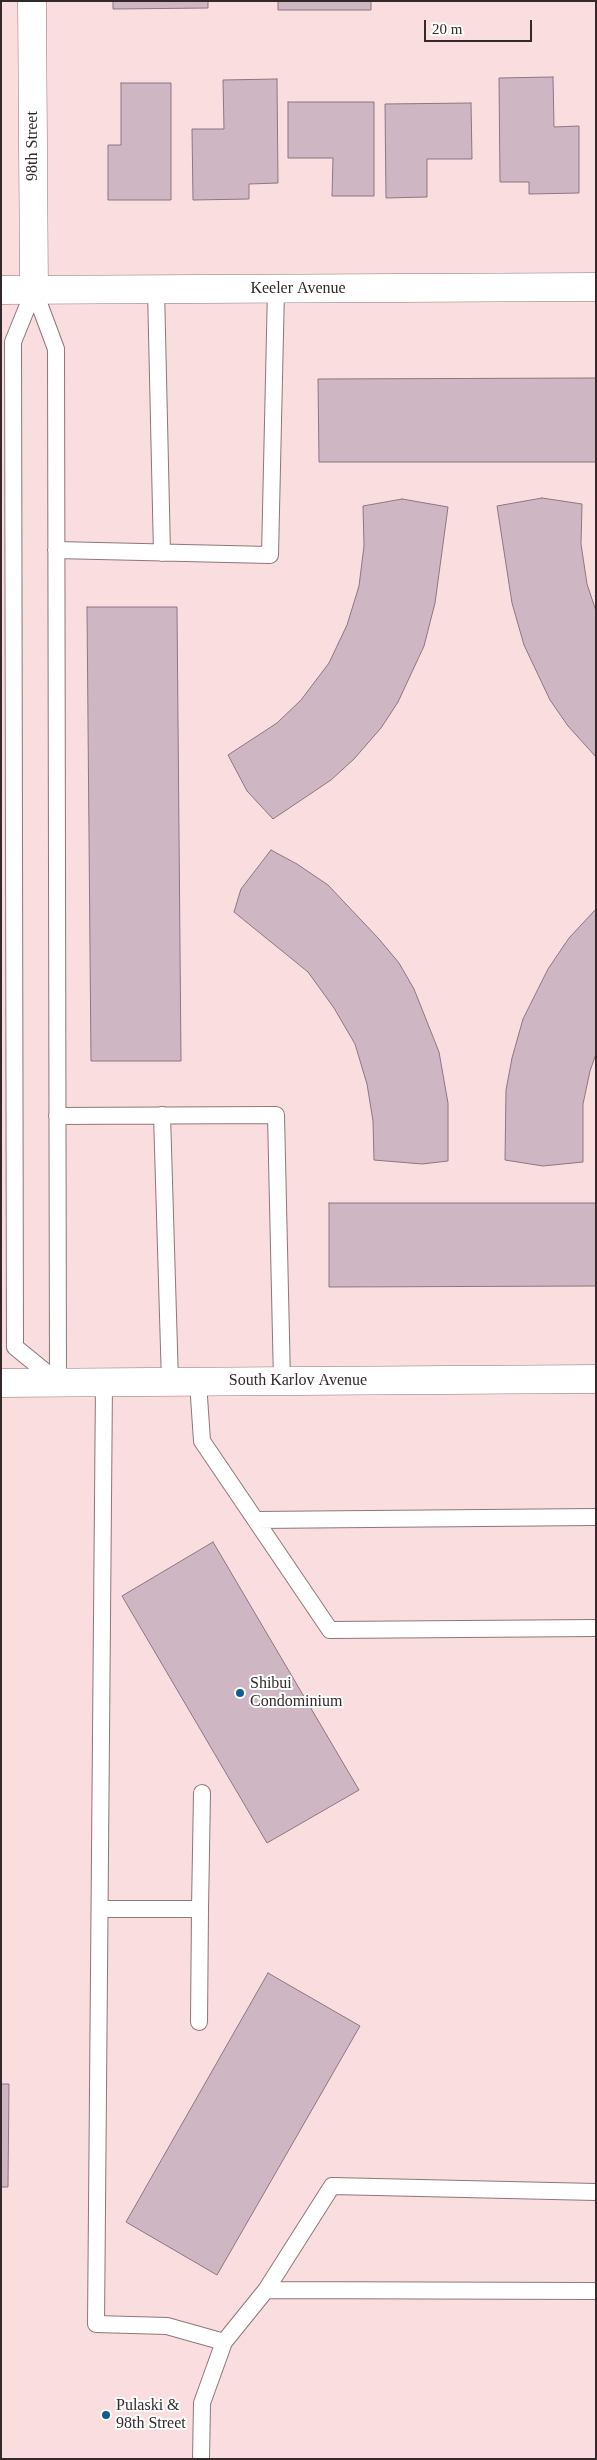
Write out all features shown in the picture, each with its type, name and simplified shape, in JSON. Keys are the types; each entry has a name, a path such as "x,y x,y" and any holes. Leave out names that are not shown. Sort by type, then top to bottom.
{"street":[{"name":"98th Street","path":"32,1 34,290"},
{"name":"Keeler Avenue","path":"1,290 596,287"},
{"name":"South Karlov Avenue","path":"1,1383 596,1379"}],"lane":[{"path":"56,550 270,555 276,289"},
{"path":"34,290 13,342 7,516 8,1161 15,1347 58,1382"},
{"path":"34,290 56,349 58,1382"},
{"path":"156,290 162,553"},
{"path":"57,1116 276,1115 282,1381"},
{"path":"162,1116 170,1382"},
{"path":"104,1382 96,2324 167,2326 224,2342"},
{"path":"198,1382 202,1441 330,1630 596,1628"},
{"path":"256,1520 596,1516"},
{"path":"199,2022 202,1793"},
{"path":"100,1908 200,1909"},
{"path":"201,2459 202,2403 224,2342 266,2290 332,2186 596,2192"},
{"path":"266,2290 596,2291"}],"building":[{"path":"113,1 208,1 208,8 113,9"},
{"path":"278,1 371,1 371,10 278,10"},
{"path":"553,77 554,127 579,126 579,193 529,194 529,182 500,182 499,78"},
{"path":"277,79 278,183 249,184 249,199 193,200 192,129 224,129 223,80"},
{"path":"121,83 171,83 171,200 108,200 108,145 121,145"},
{"path":"288,102 374,102 374,196 332,196 333,158 288,158"},
{"path":"471,103 472,159 427,159 427,197 386,198 385,104"},
{"path":"596,378 596,462 319,462 318,379"},
{"path":"542,498 582,504 581,544 587,584 596,611 596,757 568,726 550,700 524,645 512,603 497,506"},
{"path":"402,499 448,507 435,603 424,646 398,702 381,728 354,759 331,780 273,819 247,791 228,755 277,723 301,700 329,663 347,625 359,586 364,546 363,506"},
{"path":"87,607 177,607 181,1061 91,1061"},
{"path":"271,850 297,864 328,885 399,963 414,989 439,1052 448,1103 448,1161 422,1164 374,1160 373,1121 367,1084 355,1044 334,1008 308,972 234,912 241,889"},
{"path":"596,909 596,1054 590,1071 583,1104 583,1162 543,1166 505,1160 506,1090 512,1058 523,1019 548,969 569,938"},
{"path":"329,1203 596,1203 596,1286 329,1287"},
{"name":"Shibui Condominium","path":"213,1542 359,1790 267,1843 122,1596"},
{"path":"268,1973 360,2026 217,2275 126,2222"},
{"path":"1,2084 9,2084 8,2187 1,2187"}],"place":[{"name":"Shibui Condominium","path":"240,1693"},
{"name":"Pulaski & 98th Street","path":"106,2415"}]}
